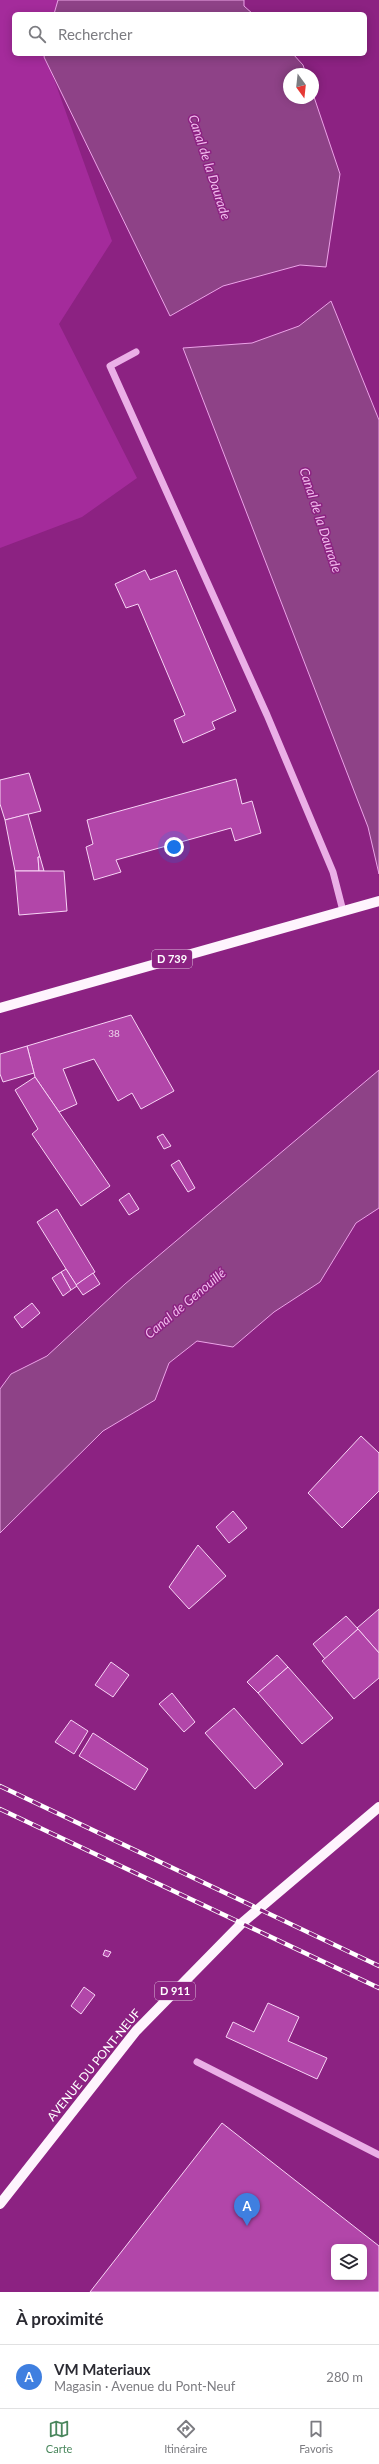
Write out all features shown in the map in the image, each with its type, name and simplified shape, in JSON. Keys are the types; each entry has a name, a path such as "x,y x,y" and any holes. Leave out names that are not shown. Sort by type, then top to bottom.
{"main road":[{"name":"D 739","path":"0,1008 379,901"},
{"name":"AVENUE DU PONT-NEUF","path":"0,2204 136,2031 242,1923 379,1807"}],"lane":[{"path":"136,352 110,366 270,722 333,872 343,911"},
{"path":"197,2062 379,2155"}],"shaded area":[{"path":"0,0 58,0 55,12 12,12 12,56 46,56 112,241 59,324 137,478 82,517 0,548"}],"water":[{"path":"58,0 244,0 244,6 251,12 55,12"},
{"name":"Canal de la Daurade","path":"44,56 295,56 303,65 304,68 283,68 283,104 316,104 340,174 326,267 300,265 223,286 170,316"},
{"name":"Canal de la Daurade","path":"331,301 379,420 379,874 368,827 183,348 252,343 299,326"},
{"name":"Canal de Genouillé","path":"379,1070 379,1208 356,1223 320,1282 274,1312 233,1347 197,1341 169,1363 155,1400 103,1431 0,1533 0,1389 11,1374 47,1356 125,1284"}],"building":[{"path":"145,570 150,580 176,570 236,711 212,722 215,729 183,743 174,720 185,715 138,604 126,608 115,584"},
{"path":"29,773 41,811 5,820 0,804 0,780"},
{"path":"236,779 242,804 252,801 261,833 235,841 231,828 116,860 121,872 94,880 86,847 93,844 87,820"},
{"path":"28,814 40,857 38,857 39,871 15,871 5,820"},
{"path":"38,857 40,857 44,871 39,871"},
{"path":"15,871 64,871 67,911 19,915"},
{"path":"131,1015 174,1091 141,1109 132,1093 118,1101 94,1059 63,1069 77,1104 59,1112 35,1077 27,1046"},
{"path":"27,1046 34,1073 3,1082 0,1074 0,1054"},
{"path":"35,1077 110,1186 81,1206 32,1134 38,1129 15,1090"},
{"path":"163,1134 171,1146 164,1149 157,1137"},
{"path":"179,1160 195,1188 188,1192 171,1165"},
{"path":"129,1193 139,1209 129,1215 119,1200"},
{"path":"57,1209 95,1272 76,1285 37,1222"},
{"path":"66,1269 77,1286 71,1290 61,1272"},
{"path":"61,1272 71,1290 63,1296 52,1278"},
{"path":"93,1273 100,1284 83,1295 76,1285"},
{"path":"32,1303 40,1313 22,1328 14,1317"},
{"path":"361,1436 379,1453 379,1491 342,1528 308,1493"},
{"path":"233,1511 247,1528 229,1543 216,1527"},
{"path":"198,1545 226,1576 189,1609 169,1587"},
{"path":"379,1609 379,1653 357,1628"},
{"path":"346,1616 358,1629 325,1659 313,1644"},
{"path":"358,1629 379,1653 379,1678 354,1699 322,1661"},
{"path":"277,1655 288,1667 258,1693 247,1682"},
{"path":"111,1662 129,1675 113,1697 95,1685"},
{"path":"288,1667 333,1718 302,1744 258,1693"},
{"path":"172,1693 195,1722 184,1732 159,1704"},
{"path":"234,1708 283,1764 255,1789 205,1733"},
{"path":"71,1720 88,1731 74,1754 55,1742"},
{"path":"93,1733 148,1769 135,1790 79,1756"},
{"path":"105,1950 111,1952 108,1957 103,1955"},
{"path":"84,1987 95,1995 81,2014 71,2006"},
{"path":"268,2003 299,2017 288,2041 327,2058 317,2079 226,2037 233,2022 254,2032"},
{"path":"222,2123 379,2246 379,2292 90,2292"}],"railway":[{"path":"0,1786 379,1966"},
{"path":"0,1809 379,1988"}],"place":[{"name":"VM Materiaux","path":"247,2226"}]}
